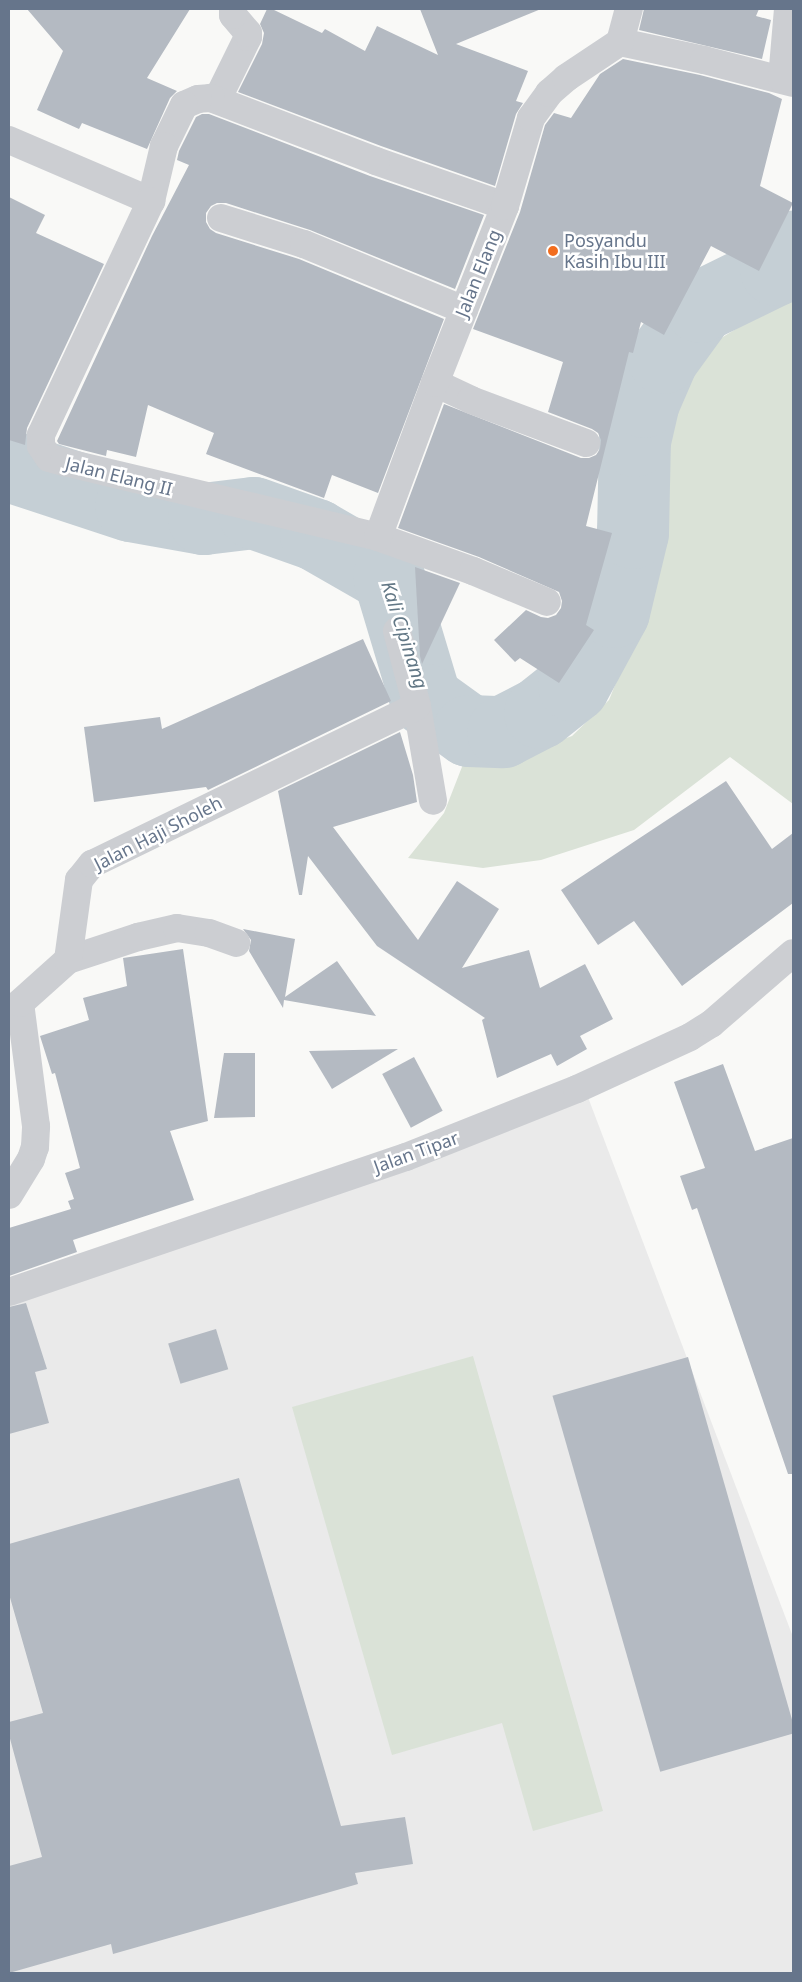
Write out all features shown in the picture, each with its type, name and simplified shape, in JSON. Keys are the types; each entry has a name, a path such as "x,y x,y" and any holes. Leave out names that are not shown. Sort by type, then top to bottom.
{"street":[{"path":"233,9 233,15 248,33 248,37 217,100 376,161 505,206"},
{"path":"629,9 620,42 788,81 788,9"},
{"name":"Jalan Elang","path":"378,537 435,383 505,206 531,118 549,93 560,83 620,42"},
{"name":"Jalan Elang II","path":"217,100 211,98 198,99 184,105 164,146 151,201 41,436 41,446 49,458 378,537"},
{"path":"9,140 151,201"},
{"path":"221,218 304,244 464,310"},
{"path":"435,383 479,404 586,443"},
{"path":"378,537 473,571 547,602"},
{"path":"397,631 417,706 434,801"},
{"name":"Jalan Haji Sholeh","path":"68,960 78,880 92,864 417,706"},
{"path":"9,1195 31,1159 35,1147 36,1111 20,1003 68,960 138,937 178,928 209,933 236,943"},
{"name":"Jalan Tipar","path":"9,1292 406,1157 577,1089 690,1037 710,1024 793,954"}],"shaded area":[{"path":"793,294 793,804 730,757 634,830 541,860 483,868 408,858 444,813 467,754 508,759 572,736 609,700 642,618 660,478 659,447 679,399 690,363 713,343"},
{"path":"586,1092 793,1637 793,1973 9,1973 9,1288"},
{"path":"473,1356 603,1811 533,1831 502,1723 392,1755 292,1407"}],"building":[{"path":"27,9 190,9 147,78 177,91 170,98 147,149 82,123 79,129 37,110 63,51"},
{"path":"267,9 272,9 322,33 325,29 365,51 377,26 438,55 420,9 541,9 456,44 528,71 516,101 523,103 516,114 495,186 381,146 238,92 262,44 264,33 260,24"},
{"path":"644,9 759,9 756,16 771,20 762,59 639,30"},
{"path":"623,59 700,75 769,93 782,99 760,186 793,203 759,271 711,246 664,335 641,322 633,353 629,352 586,526 612,533 586,625 594,630 559,683 520,658 515,662 494,640 526,610 541,617 548,618 556,615 561,608 562,601 559,592 479,557 398,528 444,404 581,458 589,458 596,455 600,449 601,440 598,433 548,412 563,362 473,329 520,212 545,125 554,113 571,118 600,74"},
{"path":"202,114 209,114 370,176 484,215 455,289 310,230 226,203 217,203 211,206 206,213 206,222 210,229 216,233 299,259 444,319 378,493 332,475 324,498 206,454 214,433 148,405 136,457 107,450 106,456 59,444 57,441 152,236 189,165 177,160 179,151 196,117"},
{"path":"9,197 45,215 36,233 104,264 27,428 25,445 9,440"},
{"path":"415,567 460,583 422,664 420,656"},
{"path":"363,639 391,701 208,790 206,787 94,802 84,727 160,717 162,729"},
{"path":"400,732 413,775 417,802 333,827 418,940 457,881 499,909 462,968 529,950 540,988 585,964 613,1019 580,1036 587,1049 557,1066 551,1054 497,1078 482,1020 485,1018 377,946 308,856 302,895 299,895 278,791"},
{"path":"726,781 772,849 793,833 793,903 682,986 634,921 598,945 561,890"},
{"path":"243,929 295,939 285,997 337,961 376,1016 284,1000 283,1008 249,951 251,940"},
{"path":"183,949 208,1121 170,1131 194,1200 73,1240 77,1252 9,1276 9,1228 71,1209 68,1201 74,1199 65,1173 80,1168 55,1073 52,1074 40,1036 89,1020 83,998 127,986 123,958"},
{"path":"398,1049 332,1089 309,1051"},
{"path":"224,1053 255,1053 255,1117 214,1118"},
{"path":"414,1057 443,1111 411,1128 382,1074"},
{"path":"723,1064 755,1151 793,1138 793,1474 788,1474 697,1208 692,1210 680,1176 705,1168 674,1082"},
{"path":"26,1303 47,1369 35,1372 49,1423 9,1434 9,1307"},
{"path":"216,1329 228,1369 180,1384 168,1344"},
{"path":"688,1357 793,1723 793,1734 660,1772 552,1396"},
{"path":"239,1478 341,1826 405,1817 413,1864 355,1873 358,1884 113,1954 111,1944 9,1973 9,1866 42,1857 9,1735 9,1722 43,1713 9,1594 9,1544"}],"waterway":[{"name":"Kali Cipinang","path":"9,466 131,506 204,519 254,513 316,535 389,577 426,700 469,731 503,732 540,713 574,686 614,612 633,533 635,441 644,402 663,358 700,307 776,270 793,247"}],"place":[{"name":"Posyandu Kasih Ibu III","path":"553,251"}]}
